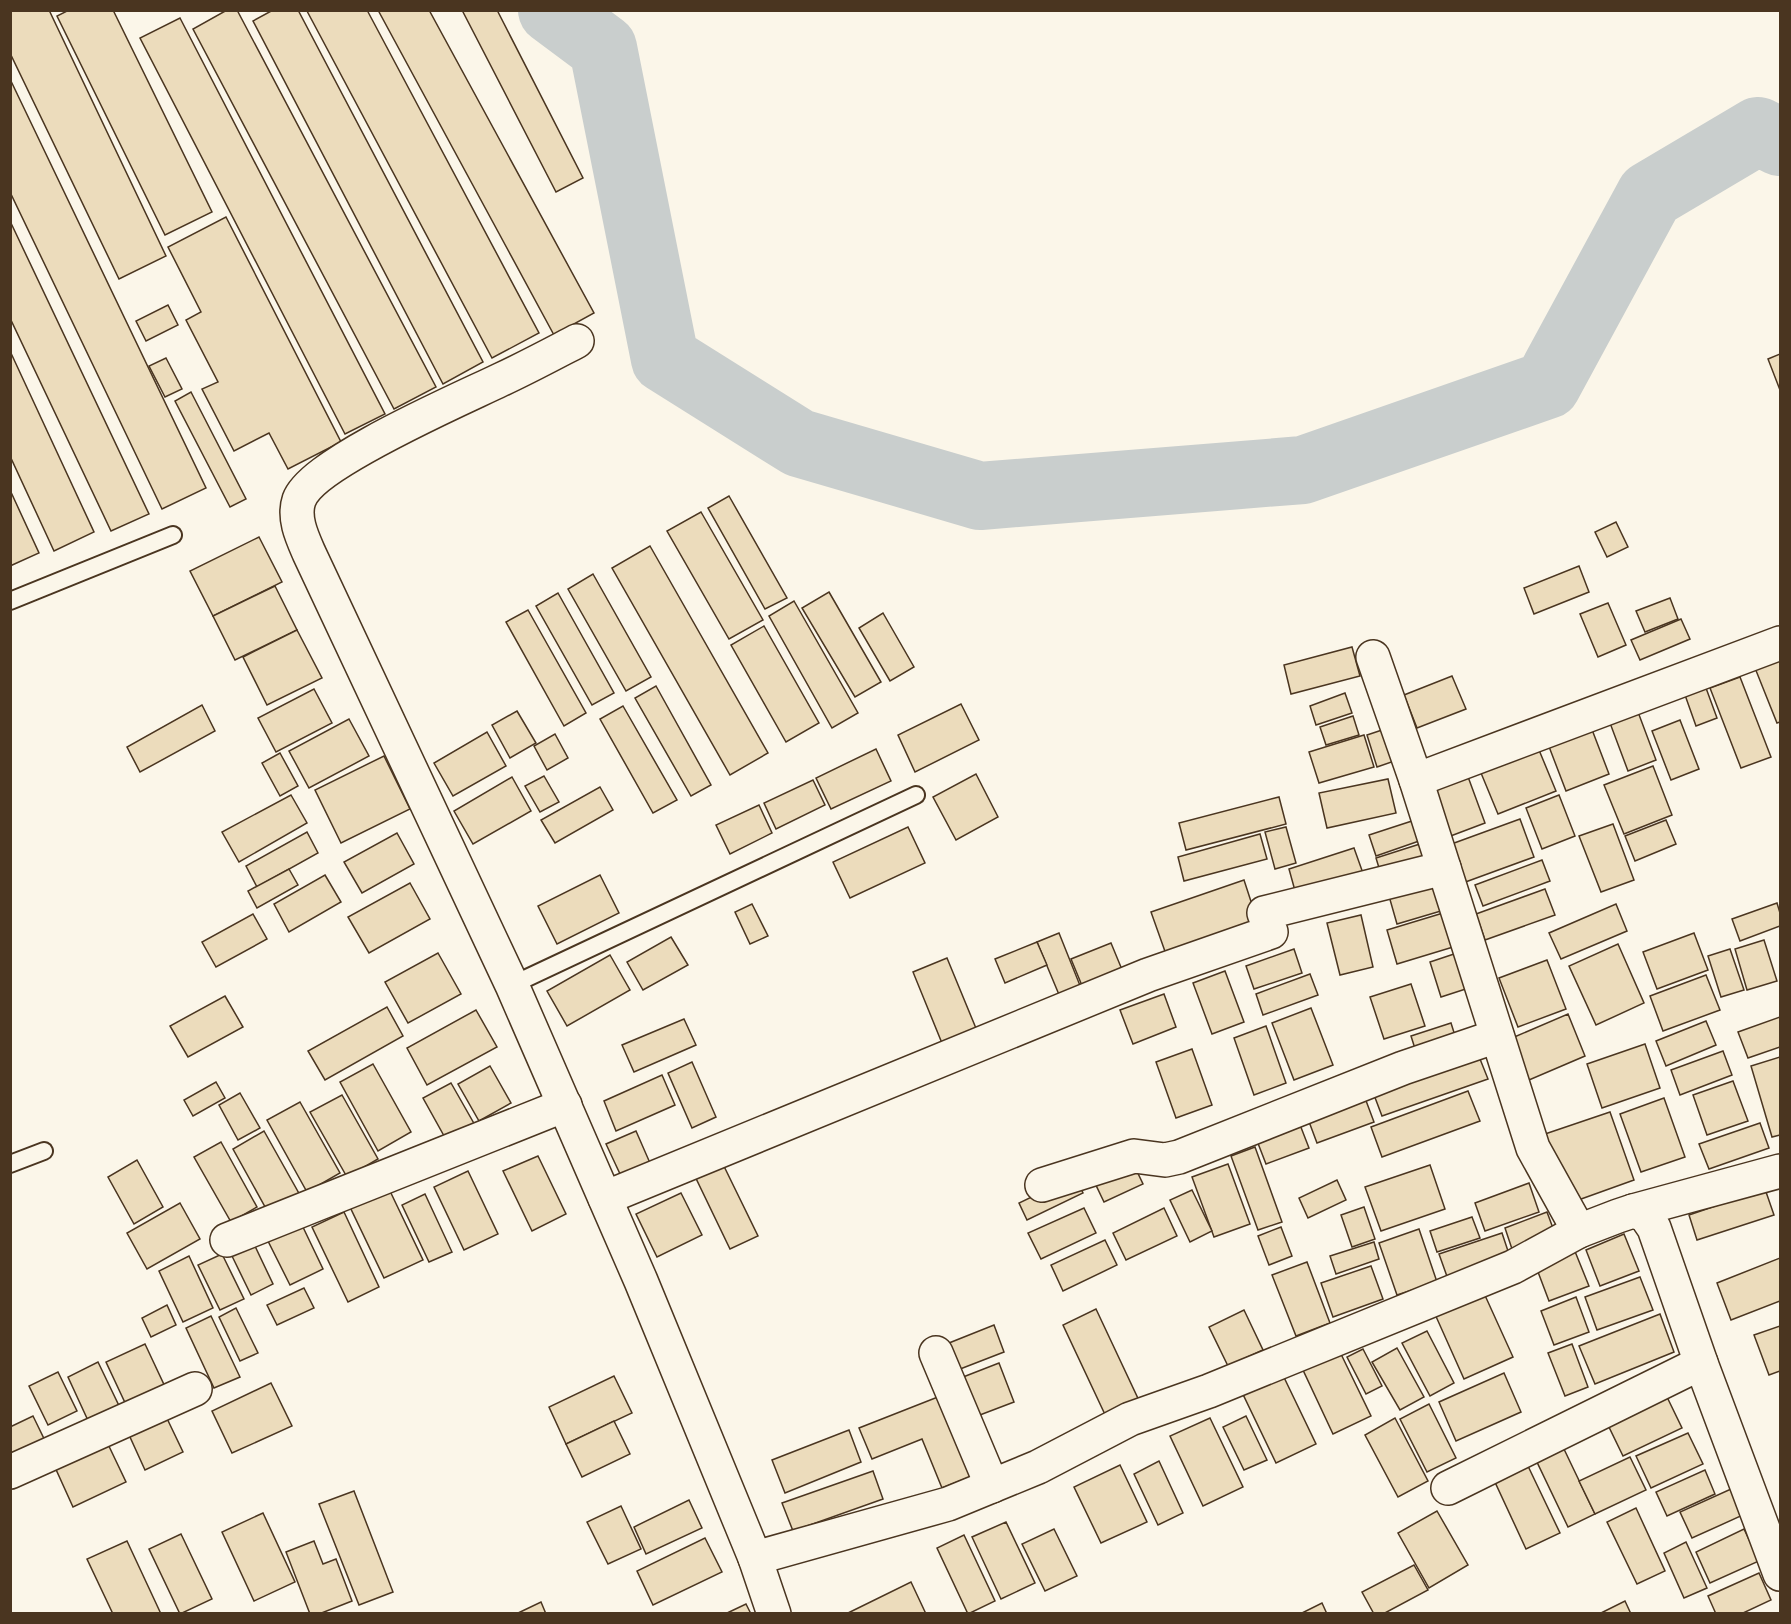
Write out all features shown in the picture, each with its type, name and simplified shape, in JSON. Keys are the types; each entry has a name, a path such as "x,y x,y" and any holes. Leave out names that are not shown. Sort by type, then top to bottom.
{"street":[{"path":"577,341 412,422 324,471 308,485 299,501 297,517 309,553 512,985 565,1105 755,1558 774,1614"},
{"path":"1416,780 1780,643"},
{"path":"1373,657 1416,780 1533,1148 1579,1231"},
{"path":"605,1198 1148,975 1271,932 1264,913 1444,868"},
{"path":"1042,1185 1134,1156 1165,1160 1179,1157 1403,1068 1497,1036"},
{"path":"227,1240 565,1105"},
{"path":"755,1558 948,1504 1038,1467 1130,1419 1209,1391 1513,1267 1579,1231 1633,1211 1780,1171"},
{"path":"1633,1211 1645,1215 1654,1228 1701,1363 1780,1574"},
{"path":"936,1353 992,1486"},
{"path":"1448,1488 1701,1363"},
{"path":"10,1472 195,1389"}],"lane":[{"path":"10,601 173,535"},
{"path":"512,985 916,795"},
{"path":"10,1164 44,1151"}],"building":[{"path":"10,10 49,10 166,256 119,279 10,53"},
{"path":"69,10 113,10 212,212 165,235 57,16"},
{"path":"227,10 237,10 436,387 394,409 193,29"},
{"path":"273,10 298,10 483,362 443,384 253,21"},
{"path":"367,10 539,333 492,358 307,11"},
{"path":"378,10 429,10 594,313 554,335"},
{"path":"462,10 497,10 583,178 556,192"},
{"path":"180,18 385,414 345,434 140,38"},
{"path":"10,79 206,488 162,509 10,192"},
{"path":"226,217 341,442 288,469 269,433 234,451 202,389 218,382 186,320 201,312 168,247"},
{"path":"10,221 149,514 111,531 10,318"},
{"path":"168,305 178,325 146,341 136,321"},
{"path":"10,351 94,532 54,551 10,456"},
{"path":"1780,354 1780,390 1768,359"},
{"path":"166,358 182,389 165,397 149,366"},
{"path":"191,392 246,499 230,507 175,401"},
{"path":"10,490 39,553 10,566"},
{"path":"729,496 787,598 765,609 708,508"},
{"path":"701,512 763,620 729,639 667,531"},
{"path":"1616,522 1628,547 1607,557 1595,532"},
{"path":"259,537 282,582 213,616 190,571"},
{"path":"650,546 768,753 730,775 612,568"},
{"path":"1579,566 1589,592 1534,614 1524,588"},
{"path":"593,574 651,677 626,691 568,589"},
{"path":"275,586 297,630 235,660 213,616"},
{"path":"829,592 881,682 855,697 802,608"},
{"path":"558,593 614,693 592,705 536,606"},
{"path":"1670,598 1678,619 1645,632 1636,611"},
{"path":"794,601 858,713 832,728 769,616"},
{"path":"1608,603 1626,645 1598,657 1580,614"},
{"path":"528,610 586,713 564,726 506,622"},
{"path":"883,613 914,667 890,681 859,628"},
{"path":"1681,619 1690,639 1640,660 1631,640"},
{"path":"764,626 819,723 786,742 731,645"},
{"path":"297,630 322,678 267,705 243,657"},
{"path":"1352,647 1360,676 1291,694 1284,665"},
{"path":"1780,652 1780,722 1777,723 1753,663"},
{"path":"1452,676 1466,709 1417,728 1404,695"},
{"path":"1740,677 1771,757 1741,768 1710,688"},
{"path":"656,686 711,785 691,796 635,698"},
{"path":"1706,688 1717,718 1696,726 1685,695"},
{"path":"314,689 332,723 276,752 258,718"},
{"path":"1345,693 1352,713 1316,725 1310,706"},
{"path":"961,704 979,740 915,772 898,735"},
{"path":"202,705 215,731 140,772 127,747"},
{"path":"623,706 677,800 653,813 600,719"},
{"path":"517,711 536,743 510,758 492,725"},
{"path":"1638,712 1656,760 1628,771 1610,723"},
{"path":"1353,716 1359,735 1326,745 1320,727"},
{"path":"349,719 369,756 309,788 289,751"},
{"path":"1680,720 1699,769 1671,780 1652,731"},
{"path":"1394,726 1403,758 1377,767 1367,735"},
{"path":"1591,727 1609,774 1566,791 1548,744"},
{"path":"487,732 506,766 453,796 434,763"},
{"path":"555,734 568,758 547,770 534,746"},
{"path":"1364,735 1374,767 1319,783 1309,752"},
{"path":"876,749 891,781 831,809 816,778"},
{"path":"1539,750 1556,791 1498,814 1481,773"},
{"path":"280,753 298,786 280,796 262,763"},
{"path":"384,756 410,809 341,843 315,790"},
{"path":"1653,766 1672,815 1624,834 1604,785"},
{"path":"976,774 998,817 956,840 933,797"},
{"path":"1467,774 1485,823 1448,837 1430,788"},
{"path":"544,776 559,802 540,812 525,786"},
{"path":"512,777 531,811 473,844 454,811"},
{"path":"1388,779 1396,813 1327,828 1319,793"},
{"path":"813,780 825,805 776,829 764,803"},
{"path":"600,787 613,810 555,843 541,820"},
{"path":"291,795 307,823 239,862 222,832"},
{"path":"1559,795 1575,836 1542,849 1526,808"},
{"path":"1279,797 1286,824 1186,850 1179,823"},
{"path":"759,805 772,833 730,854 716,825"},
{"path":"1520,819 1534,857 1460,884 1446,846"},
{"path":"1415,820 1422,840 1376,856 1369,835"},
{"path":"1666,820 1676,844 1635,861 1625,836"},
{"path":"1613,824 1634,880 1601,892 1579,836"},
{"path":"908,827 925,863 850,898 833,862"},
{"path":"1286,827 1296,863 1275,869 1265,832"},
{"path":"307,832 318,853 257,887 246,866"},
{"path":"397,833 414,864 362,893 344,862"},
{"path":"1260,834 1267,859 1184,881 1178,857"},
{"path":"1423,843 1430,866 1383,881 1376,858"},
{"path":"1354,848 1364,876 1297,898 1289,869"},
{"path":"1542,860 1550,881 1483,906 1475,885"},
{"path":"289,869 298,885 257,908 248,891"},
{"path":"325,875 341,902 289,932 274,904"},
{"path":"600,875 619,913 557,944 538,906"},
{"path":"1244,880 1259,926 1167,957 1151,912"},
{"path":"1443,880 1451,908 1397,924 1389,896"},
{"path":"410,883 430,919 369,953 348,917"},
{"path":"1545,889 1555,915 1485,940 1476,914"},
{"path":"1777,903 1780,926 1740,941 1732,919"},
{"path":"752,904 768,936 750,944 735,912"},
{"path":"1616,904 1627,931 1561,959 1549,933"},
{"path":"1453,910 1463,944 1397,964 1387,930"},
{"path":"253,914 267,939 216,967 202,942"},
{"path":"1361,915 1373,967 1340,975 1327,923"},
{"path":"1059,933 1081,988 1060,997 1037,942"},
{"path":"1694,933 1708,970 1657,989 1643,952"},
{"path":"671,937 688,965 643,990 627,962"},
{"path":"1764,940 1777,981 1747,990 1735,949"},
{"path":"1037,942 1047,965 1005,983 995,959"},
{"path":"1111,943 1123,972 1083,988 1071,959"},
{"path":"1618,944 1644,1003 1596,1025 1569,966"},
{"path":"1294,949 1302,973 1254,989 1246,966"},
{"path":"1730,949 1744,990 1721,997 1708,956"},
{"path":"1466,950 1478,985 1441,997 1430,962"},
{"path":"438,953 461,994 408,1023 385,982"},
{"path":"610,955 630,990 567,1026 547,991"},
{"path":"947,958 980,1038 946,1053 913,972"},
{"path":"1547,960 1566,1009 1518,1027 1499,978"},
{"path":"1225,971 1244,1022 1212,1034 1193,983"},
{"path":"1310,974 1318,995 1263,1015 1256,994"},
{"path":"1706,975 1720,1010 1663,1031 1650,996"},
{"path":"1411,984 1425,1026 1384,1039 1370,997"},
{"path":"1164,994 1176,1027 1133,1044 1120,1010"},
{"path":"225,996 243,1027 188,1057 170,1026"},
{"path":"387,1007 403,1036 325,1080 308,1051"},
{"path":"1311,1008 1333,1065 1294,1080 1272,1023"},
{"path":"476,1010 497,1047 427,1085 407,1048"},
{"path":"1568,1014 1585,1056 1529,1080 1512,1038"},
{"path":"1780,1017 1780,1047 1748,1058 1738,1032"},
{"path":"684,1019 696,1045 634,1072 622,1045"},
{"path":"1706,1021 1716,1045 1666,1066 1656,1041"},
{"path":"1451,1023 1457,1042 1417,1055 1411,1036"},
{"path":"1266,1026 1286,1083 1254,1095 1234,1038"},
{"path":"1645,1044 1660,1088 1602,1108 1587,1064"},
{"path":"1192,1049 1212,1105 1176,1118 1156,1062"},
{"path":"1476,1049 1488,1079 1382,1116 1371,1087"},
{"path":"1723,1051 1732,1075 1680,1095 1671,1070"},
{"path":"1780,1057 1780,1135 1772,1137 1751,1066"},
{"path":"692,1062 716,1117 692,1128 668,1073"},
{"path":"373,1064 411,1132 378,1151 340,1082"},
{"path":"490,1066 511,1103 479,1121 458,1084"},
{"path":"662,1075 675,1105 616,1131 604,1101"},
{"path":"1733,1081 1748,1121 1707,1135 1693,1095"},
{"path":"216,1082 225,1098 193,1116 184,1100"},
{"path":"451,1083 476,1127 448,1143 423,1098"},
{"path":"1362,1090 1374,1122 1317,1143 1305,1111"},
{"path":"1468,1091 1480,1121 1382,1157 1371,1127"},
{"path":"240,1093 260,1128 238,1140 219,1105"},
{"path":"342,1095 378,1159 347,1177 310,1112"},
{"path":"1664,1098 1685,1157 1641,1172 1620,1114"},
{"path":"300,1102 340,1173 307,1192 267,1120"},
{"path":"1610,1112 1634,1180 1570,1203 1545,1134"},
{"path":"1297,1117 1309,1148 1266,1164 1254,1133"},
{"path":"1760,1123 1769,1148 1709,1169 1699,1144"},
{"path":"264,1131 301,1197 269,1214 233,1149"},
{"path":"636,1131 650,1163 621,1176 606,1144"},
{"path":"221,1142 257,1207 231,1222 194,1157"},
{"path":"1255,1147 1282,1222 1258,1230 1231,1156"},
{"path":"718,1154 758,1236 730,1249 691,1168"},
{"path":"538,1156 566,1214 532,1231 503,1171"},
{"path":"137,1160 163,1207 134,1224 108,1177"},
{"path":"1133,1163 1143,1184 1104,1202 1094,1181"},
{"path":"1228,1164 1250,1224 1214,1237 1192,1177"},
{"path":"1430,1165 1445,1209 1381,1231 1365,1187"},
{"path":"468,1171 498,1234 464,1250 434,1187"},
{"path":"1075,1176 1083,1193 1027,1220 1019,1203"},
{"path":"1337,1180 1346,1200 1308,1218 1299,1198"},
{"path":"1529,1183 1539,1212 1485,1231 1475,1203"},
{"path":"389,1189 423,1260 384,1278 350,1207"},
{"path":"1765,1189 1774,1215 1697,1240 1689,1215"},
{"path":"1192,1190 1212,1231 1190,1242 1170,1200"},
{"path":"681,1193 702,1235 657,1257 636,1214"},
{"path":"425,1194 452,1252 429,1262 402,1205"},
{"path":"180,1203 200,1239 147,1269 127,1233"},
{"path":"1364,1207 1375,1239 1352,1247 1341,1215"},
{"path":"1084,1208 1096,1233 1041,1259 1028,1233"},
{"path":"1164,1208 1177,1236 1126,1260 1113,1233"},
{"path":"344,1212 379,1287 348,1302 312,1227"},
{"path":"1547,1212 1557,1239 1514,1255 1505,1228"},
{"path":"1472,1217 1480,1238 1437,1252 1430,1231"},
{"path":"301,1223 323,1269 290,1285 267,1239"},
{"path":"1281,1227 1292,1256 1269,1265 1258,1236"},
{"path":"1419,1229 1437,1282 1397,1295 1379,1243"},
{"path":"1502,1233 1511,1260 1449,1282 1439,1254"},
{"path":"1624,1234 1639,1271 1600,1286 1586,1250"},
{"path":"1105,1240 1117,1265 1063,1291 1051,1265"},
{"path":"1374,1242 1379,1259 1336,1274 1330,1256"},
{"path":"254,1244 273,1284 251,1295 231,1254"},
{"path":"1574,1249 1589,1286 1549,1301 1535,1264"},
{"path":"222,1254 244,1299 220,1310 198,1265"},
{"path":"189,1256 213,1308 183,1322 159,1271"},
{"path":"1780,1258 1780,1301 1731,1320 1717,1283"},
{"path":"1307,1262 1330,1323 1296,1336 1272,1275"},
{"path":"1371,1266 1383,1299 1333,1317 1321,1283"},
{"path":"1640,1277 1653,1310 1597,1330 1585,1297"},
{"path":"304,1288 314,1308 277,1325 267,1305"},
{"path":"1483,1291 1513,1357 1464,1379 1434,1312"},
{"path":"1576,1297 1589,1332 1554,1345 1541,1311"},
{"path":"167,1305 176,1325 151,1337 142,1318"},
{"path":"236,1308 258,1353 240,1361 219,1317"},
{"path":"1096,1309 1142,1407 1109,1423 1063,1325"},
{"path":"1244,1310 1263,1350 1228,1366 1209,1327"},
{"path":"1660,1314 1674,1352 1595,1384 1579,1346"},
{"path":"211,1316 240,1377 214,1388 186,1328"},
{"path":"994,1325 1004,1352 955,1371 944,1345"},
{"path":"1780,1326 1780,1371 1769,1375 1754,1335"},
{"path":"1427,1331 1454,1383 1430,1396 1402,1343"},
{"path":"145,1344 167,1391 128,1409 106,1362"},
{"path":"1572,1344 1588,1387 1565,1396 1548,1353"},
{"path":"1397,1348 1424,1397 1400,1410 1372,1362"},
{"path":"1363,1349 1382,1386 1366,1394 1347,1357"},
{"path":"1340,1352 1371,1416 1333,1434 1303,1370"},
{"path":"98,1362 122,1412 91,1427 68,1377"},
{"path":"999,1363 1014,1402 972,1418 958,1379"},
{"path":"1279,1367 1316,1444 1276,1463 1239,1386"},
{"path":"58,1372 77,1411 48,1425 29,1386"},
{"path":"1504,1373 1521,1412 1456,1441 1439,1402"},
{"path":"614,1376 632,1413 566,1444 549,1407"},
{"path":"271,1383 292,1426 232,1453 212,1411"},
{"path":"948,1393 980,1473 942,1488 922,1439 872,1459 859,1428"},
{"path":"1667,1397 1682,1428 1623,1456 1608,1425"},
{"path":"1429,1404 1456,1458 1427,1472 1400,1419"},
{"path":"162,1408 183,1452 145,1470 125,1426"},
{"path":"33,1416 49,1449 10,1467 10,1427"},
{"path":"1246,1416 1267,1460 1244,1470 1223,1427"},
{"path":"1210,1418 1243,1487 1203,1506 1170,1436"},
{"path":"1395,1418 1428,1481 1398,1497 1365,1435"},
{"path":"614,1421 630,1454 582,1477 566,1444"},
{"path":"849,1430 861,1462 785,1493 772,1460"},
{"path":"1688,1433 1703,1464 1651,1488 1636,1456"},
{"path":"106,1440 126,1482 73,1507 54,1465"},
{"path":"1563,1447 1595,1514 1568,1527 1536,1460"},
{"path":"1630,1457 1646,1490 1595,1514 1579,1481"},
{"path":"1159,1461 1183,1513 1158,1525 1134,1474"},
{"path":"1527,1464 1560,1533 1526,1549 1494,1480"},
{"path":"1120,1465 1147,1522 1101,1543 1074,1487"},
{"path":"1705,1470 1715,1494 1667,1516 1656,1492"},
{"path":"873,1471 883,1499 793,1531 782,1503"},
{"path":"1731,1489 1743,1515 1692,1538 1680,1512"},
{"path":"354,1491 393,1592 359,1605 319,1504"},
{"path":"689,1500 702,1528 646,1554 634,1527"},
{"path":"621,1506 641,1549 608,1564 587,1522"},
{"path":"1636,1508 1665,1571 1637,1584 1607,1522"},
{"path":"1437,1511 1468,1565 1429,1588 1398,1533"},
{"path":"263,1513 295,1582 254,1601 222,1532"},
{"path":"1006,1522 1035,1583 1001,1599 972,1537"},
{"path":"1054,1529 1077,1576 1045,1591 1022,1544"},
{"path":"1744,1529 1759,1561 1710,1583 1696,1552"},
{"path":"181,1534 212,1599 180,1614 149,1549"},
{"path":"964,1535 995,1601 968,1614 937,1548"},
{"path":"705,1538 722,1572 653,1605 637,1571"},
{"path":"127,1541 161,1614 113,1614 87,1559"},
{"path":"314,1541 323,1564 336,1559 352,1601 319,1614 310,1614 286,1552"},
{"path":"1686,1542 1707,1588 1684,1598 1664,1553"},
{"path":"1414,1565 1428,1590 1383,1614 1374,1614 1362,1592"},
{"path":"1759,1573 1771,1600 1741,1614 1716,1614 1708,1596"},
{"path":"911,1582 926,1614 846,1614"},
{"path":"1625,1601 1631,1614 1599,1614"},
{"path":"541,1602 546,1614 516,1614"},
{"path":"1322,1603 1327,1614 1300,1614"},
{"path":"746,1604 751,1614 725,1614"}],"waterway":[{"path":"552,10 603,48 665,359 799,443 980,496 1303,470 1547,385 1650,195 1758,131 1780,142"}]}
